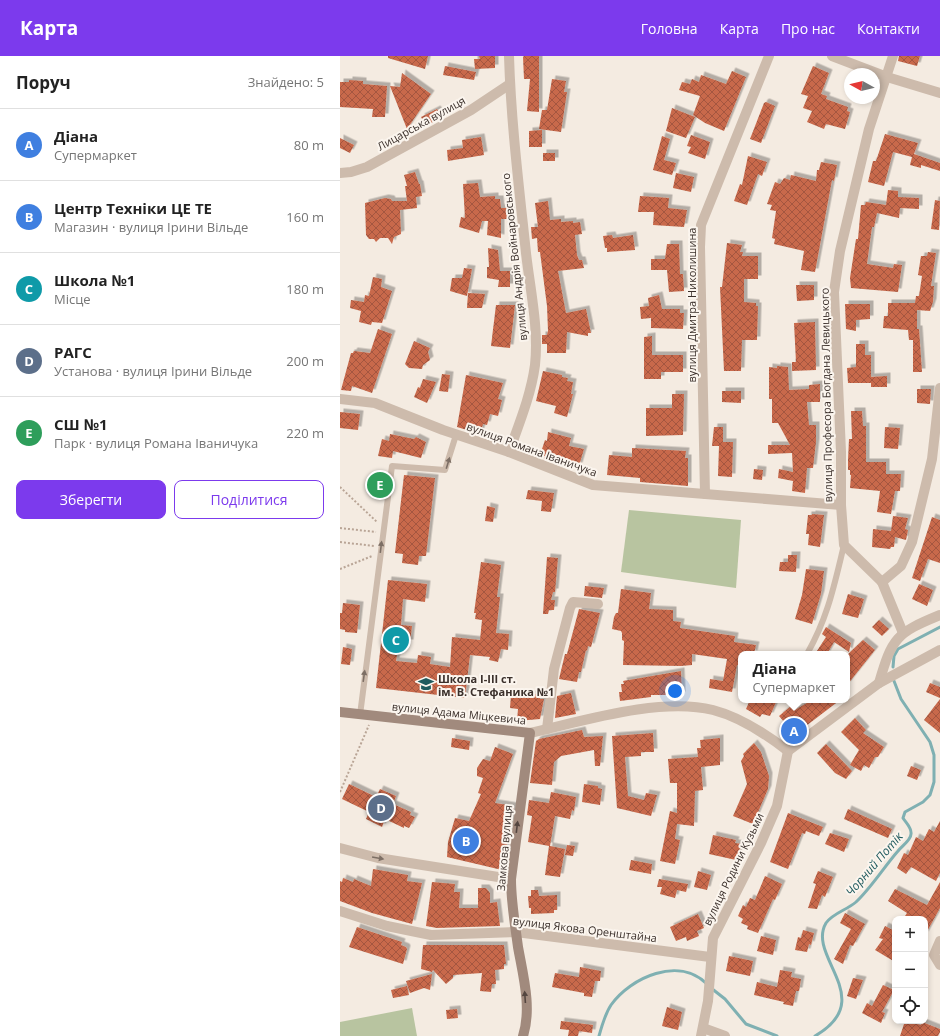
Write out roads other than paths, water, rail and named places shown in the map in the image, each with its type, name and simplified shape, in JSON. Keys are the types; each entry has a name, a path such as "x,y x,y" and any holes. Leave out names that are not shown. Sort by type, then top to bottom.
{"main road":[{"name":"вулиця Адама Міцкевича","path":"340,712 530,733"},
{"name":"Замкова вулиця","path":"523,1036 527,1017 524,981 512,900 511,879 530,733"}],"street":[{"name":"вулиця Андрія Войнаровського","path":"509,56 521,209 535,330 535,364 529,396 509,452"},
{"name":"вулиця Дмитра Николишина","path":"705,494 700,255 702,225 769,56"},
{"path":"832,56 887,77 940,92"},
{"name":"вулиця Професора Богдана Левицького","path":"844,545 841,505 834,292 840,251 869,128 893,56"},
{"name":"Лицарська вулиця","path":"340,173 358,170 374,163 471,110 510,84"},
{"path":"882,582 900,566 912,542 932,459 940,388"},
{"name":"вулиця Романа Іваничука","path":"340,398 376,403 456,435 509,452 593,485 841,505"},
{"path":"844,545 882,582 903,633"},
{"path":"547,729 554,669 570,608 573,602 577,601 598,604"},
{"path":"878,683 888,652 903,633 915,625 940,615"},
{"path":"788,750 878,683 940,650"},
{"name":"вулиця Адама Міцкевича","path":"530,733 642,709 681,705 714,710 729,716 769,736 788,750"},
{"name":"вулиця Родини Кузьми","path":"702,1032 708,1001 710,957 713,938 762,843 777,806 788,750"},
{"path":"340,848 378,858 511,879"},
{"name":"вулиця Якова Оренштайна","path":"340,911 387,926 431,935 516,932 710,957"},
{"path":"940,941 934,955 940,965"},
{"path":"702,1032 726,1036"}],"lane":[{"path":"360,715 392,466 446,470 456,435"},
{"path":"808,651 826,616 844,545"}],"waterway":[{"name":"Чорний Потік","path":"893,667 894,656 898,649 940,627"},
{"name":"Чорний Потік","path":"815,1036 833,1022 841,1008 841,993 837,978 825,950 822,936 826,923 832,917 856,902 908,841 911,836 911,832 903,818 905,812 923,802 930,795 934,782 934,755 930,742 901,699 894,681"},
{"name":"Чорний Потік","path":"599,1036 605,1016 611,1005 630,986 643,979 670,971 683,972 696,976 707,984"},
{"name":"Чорний Потік","path":"711,988 725,999 746,1024 777,1036"}],"place":[{"name":"СШ №1","path":"380,485"},
{"name":"Школа №1","path":"396,640"},
{"name":"Школа I-III ст. ім. В. Стефаника №1","path":"426,684"},
{"name":"Діана","path":"794,731"},
{"name":"РАГС","path":"381,808"},
{"name":"Центр Техніки ЦЕ ТЕ","path":"466,841"}]}
